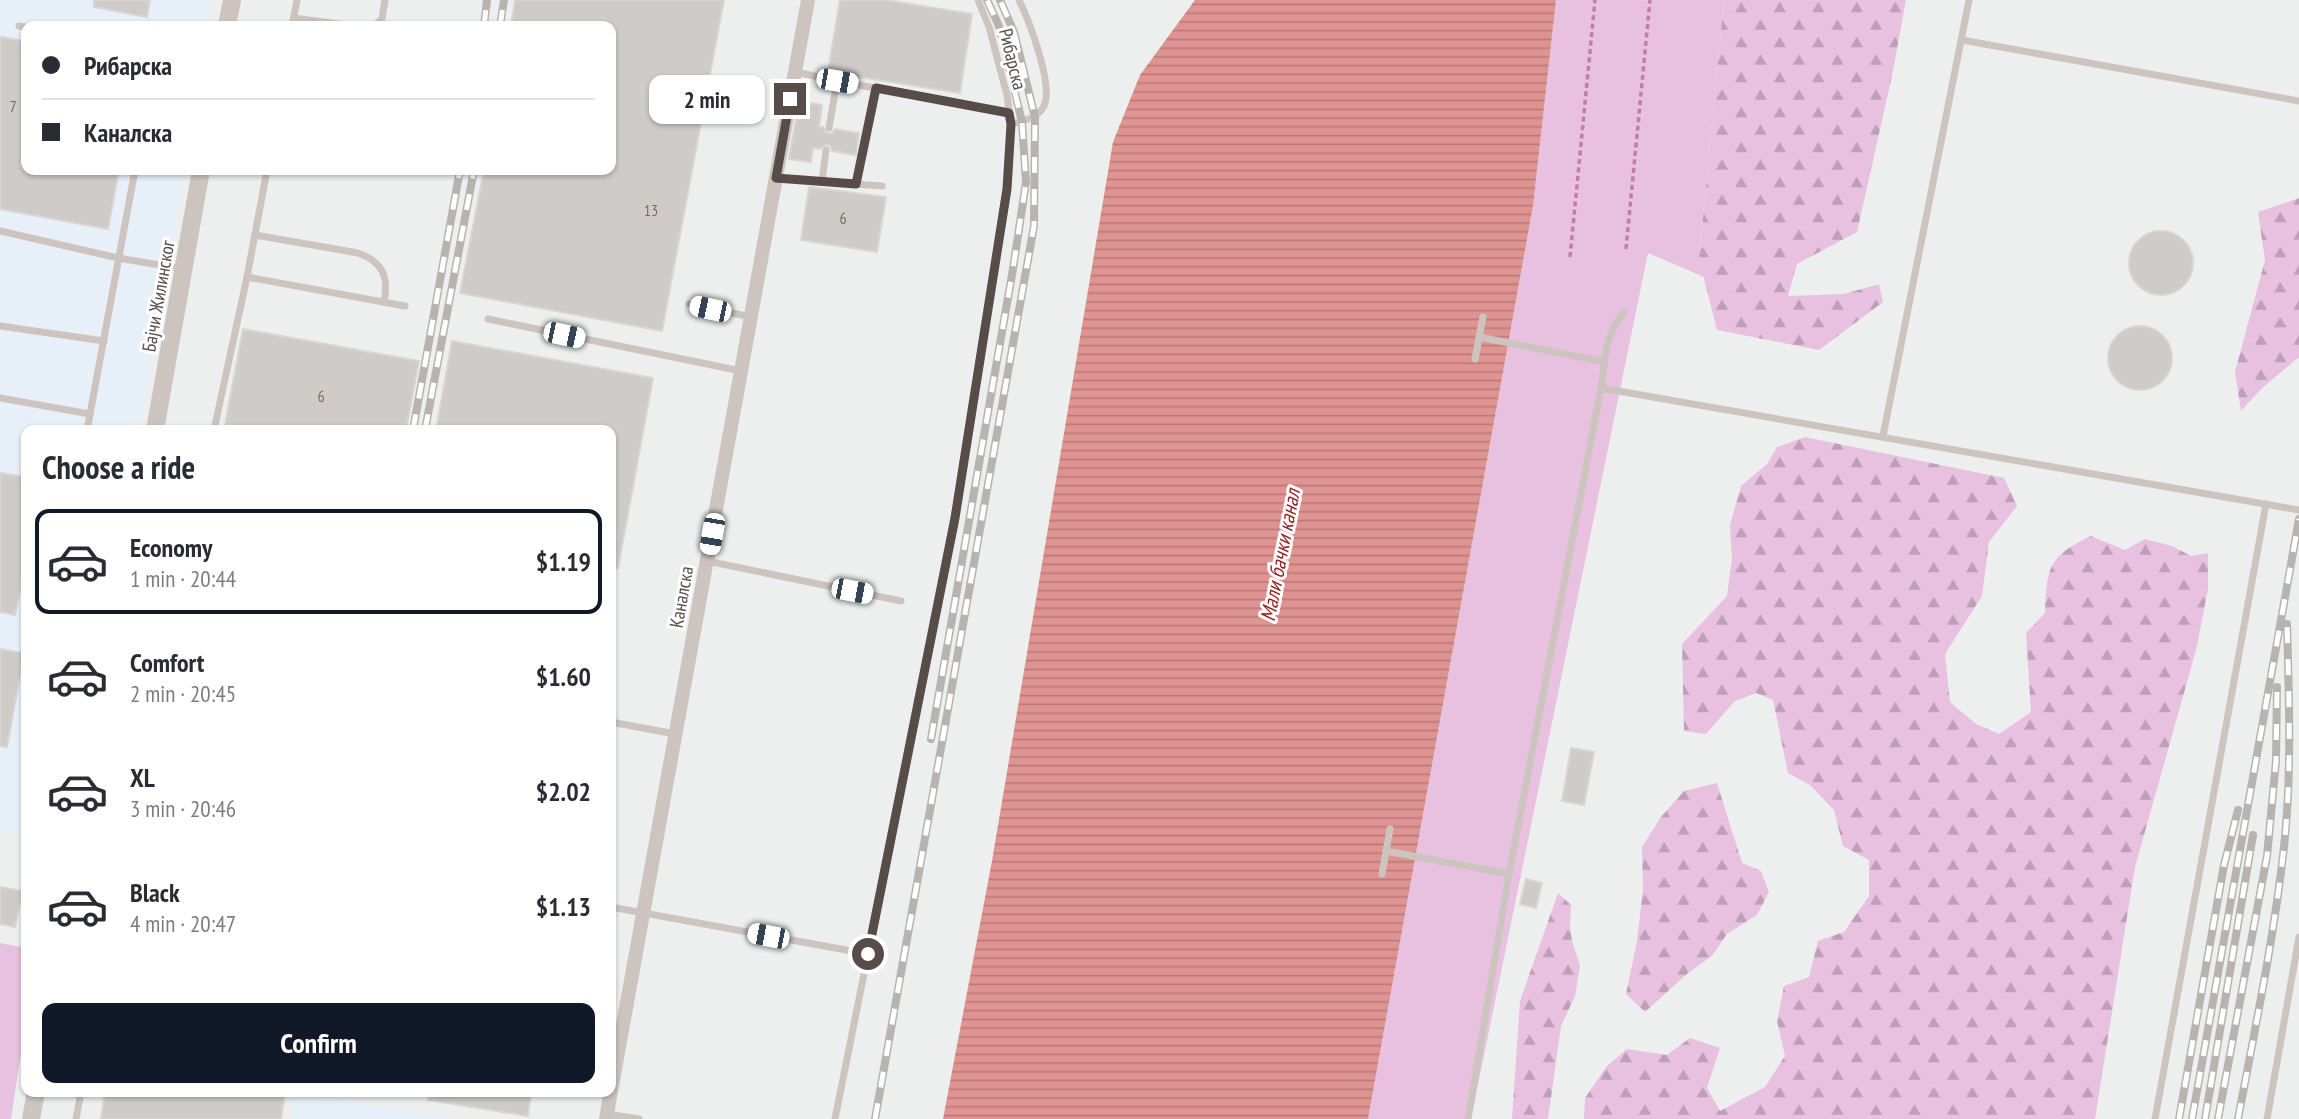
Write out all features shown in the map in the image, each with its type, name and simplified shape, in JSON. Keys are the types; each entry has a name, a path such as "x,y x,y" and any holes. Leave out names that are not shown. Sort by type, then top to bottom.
{"street":[{"path":"228,21 232,0"},
{"name":"Каналска","path":"616,1065 808,0"},
{"name":"Бајчи Жилинског","path":"156,425 200,175"},
{"path":"32,1119 35,1097"},
{"name":"Каналска","path":"607,1116 610,1097"}],"lane":[{"path":"293,21 297,0"},
{"path":"380,21 385,0"},
{"name":"Рибарска","path":"835,1119 955,518 1007,189 1011,124 1000,63 978,0"},
{"path":"1011,124 1035,117 1045,105 1045,80 1039,54 1019,0"},
{"path":"1882,436 1969,0"},
{"path":"1962,40 2299,101"},
{"path":"795,72 1009,113"},
{"path":"829,128 837,81"},
{"path":"856,184 876,88"},
{"path":"822,181 825,150"},
{"path":"88,425 134,175"},
{"path":"215,425 266,175"},
{"path":"776,178 883,187"},
{"path":"0,231 118,258 184,269"},
{"path":"255,235 358,253 371,258 380,265 385,275 387,287 384,302"},
{"path":"247,277 405,306"},
{"path":"689,304 751,318"},
{"path":"1468,1119 1509,874 1609,335 1616,321 1624,313"},
{"path":"1475,359 1483,317"},
{"path":"488,319 742,372"},
{"path":"0,326 104,341"},
{"path":"1479,337 1605,362"},
{"path":"1601,388 2299,510"},
{"path":"0,398 90,414"},
{"path":"2155,1119 2266,504"},
{"path":"707,561 901,601"},
{"path":"616,723 676,734"},
{"path":"1382,874 1390,829"},
{"path":"1386,851 1509,874"},
{"path":"616,908 868,954"},
{"path":"2267,1119 2295,987 2299,937"},
{"path":"76,1119 80,1097"},
{"path":"607,1116 639,1119"}],"path":[{"path":"1570,257 1595,0"},
{"path":"1626,249 1650,0"}],"shaded area":[{"path":"0,0 212,0 208,21 21,21 21,175 183,175 140,425 21,425 21,833 0,830"},
{"path":"295,1097 327,1097 463,1119 292,1119"}],"green space":[{"path":"1556,0 1724,0 1699,259 1704,277 1648,253 1471,1119 1368,1119 1533,206"},
{"path":"1724,0 1906,0 1857,232 1797,264 1788,296 1844,294 1879,284 1883,302 1819,350 1717,330 1699,259"},
{"path":"2299,198 2299,357 2261,389 2241,411 2235,372 2265,260 2258,212"},
{"path":"1805,437 2004,478 2017,506 1989,542 1982,596 1945,654 1950,702 1976,724 1999,734 2031,712 2026,633 2045,613 2049,574 2058,557 2066,550 2091,536 2125,550 2145,539 2172,546 2191,556 2208,553 2208,589 2196,650 2135,867 2095,1119 1584,1119 1585,1098 1607,1066 1627,1049 1667,1055 1690,1038 1720,1048 1707,1088 1720,1111 1765,1087 1785,1056 1777,1021 1784,986 1809,977 1818,941 1844,932 1869,896 1869,860 1843,846 1834,810 1810,785 1788,773 1773,700 1756,693 1735,701 1706,734 1684,731 1682,644 1727,596 1732,559 1730,525 1741,486 1767,464 1777,447"},
{"path":"1717,783 1742,863 1761,871 1769,892 1757,915 1727,934 1712,956 1688,973 1645,1012 1626,994 1637,941 1643,889 1642,847 1661,817 1684,791"},
{"path":"1558,893 1571,905 1572,941 1580,966 1575,996 1561,1026 1548,1119 1512,1119 1520,1001"},
{"path":"0,943 21,947 21,1052 11,1119 0,1119"}],"water":[{"name":"Мали бачки канал","path":"1195,0 1556,0 1533,206 1368,1119 943,1119 992,861 1113,142 1140,75"}],"building":[{"path":"94,0 150,0 147,17 94,7"},
{"path":"515,0 724,0 662,331 460,293 483,175 616,175 616,21 512,21"},
{"path":"840,0 886,0 972,14 960,93 828,72"},
{"path":"0,37 21,40 21,175 118,175 108,229 0,209"},
{"path":"799,101 822,105 819,127 823,127 826,133 832,133 835,129 859,133 856,155 832,151 826,144 820,149 813,148 811,162 789,159"},
{"path":"809,187 886,197 877,252 801,240"},
{"path":"2161,231 2179,237 2187,245 2193,263 2187,281 2179,289 2161,295 2143,289 2135,281 2129,263 2135,245 2143,237"},
{"path":"2140,326 2158,332 2166,340 2172,358 2166,376 2158,384 2140,390 2122,384 2114,376 2108,358 2114,340 2122,332"},
{"path":"243,329 419,361 407,425 225,425"},
{"path":"452,341 653,378 618,568 616,425 437,425"},
{"path":"0,473 21,476 21,584 15,615 0,612"},
{"path":"0,649 21,652 21,670 7,747 0,746"},
{"path":"1571,748 1594,752 1584,805 1562,801"},
{"path":"1526,879 1542,883 1536,908 1520,904"},
{"path":"0,887 21,891 15,927 0,924"},
{"path":"104,1097 284,1097 281,1119 101,1119"},
{"path":"428,1097 530,1097 528,1116 428,1100"}],"railway":[{"path":"485,21 487,0"},
{"path":"501,21 504,0"},
{"path":"931,739 1026,182 1022,122 999,26 987,0"},
{"path":"875,1119 1034,226 1035,117 1014,32 1000,0"},
{"path":"414,425 459,175"},
{"path":"426,425 473,175"},
{"path":"2192,1119 2299,519"},
{"path":"2238,1119 2270,949 2287,819 2287,624"},
{"path":"2218,1119 2267,856 2276,761 2277,687"},
{"path":"2179,1119 2224,865 2238,810"},
{"path":"2205,1119 2253,835"}],"route":[{"path":"790,99 776,178 856,184 876,88 1009,113 1011,124 1007,189 955,518 868,954"}]}
